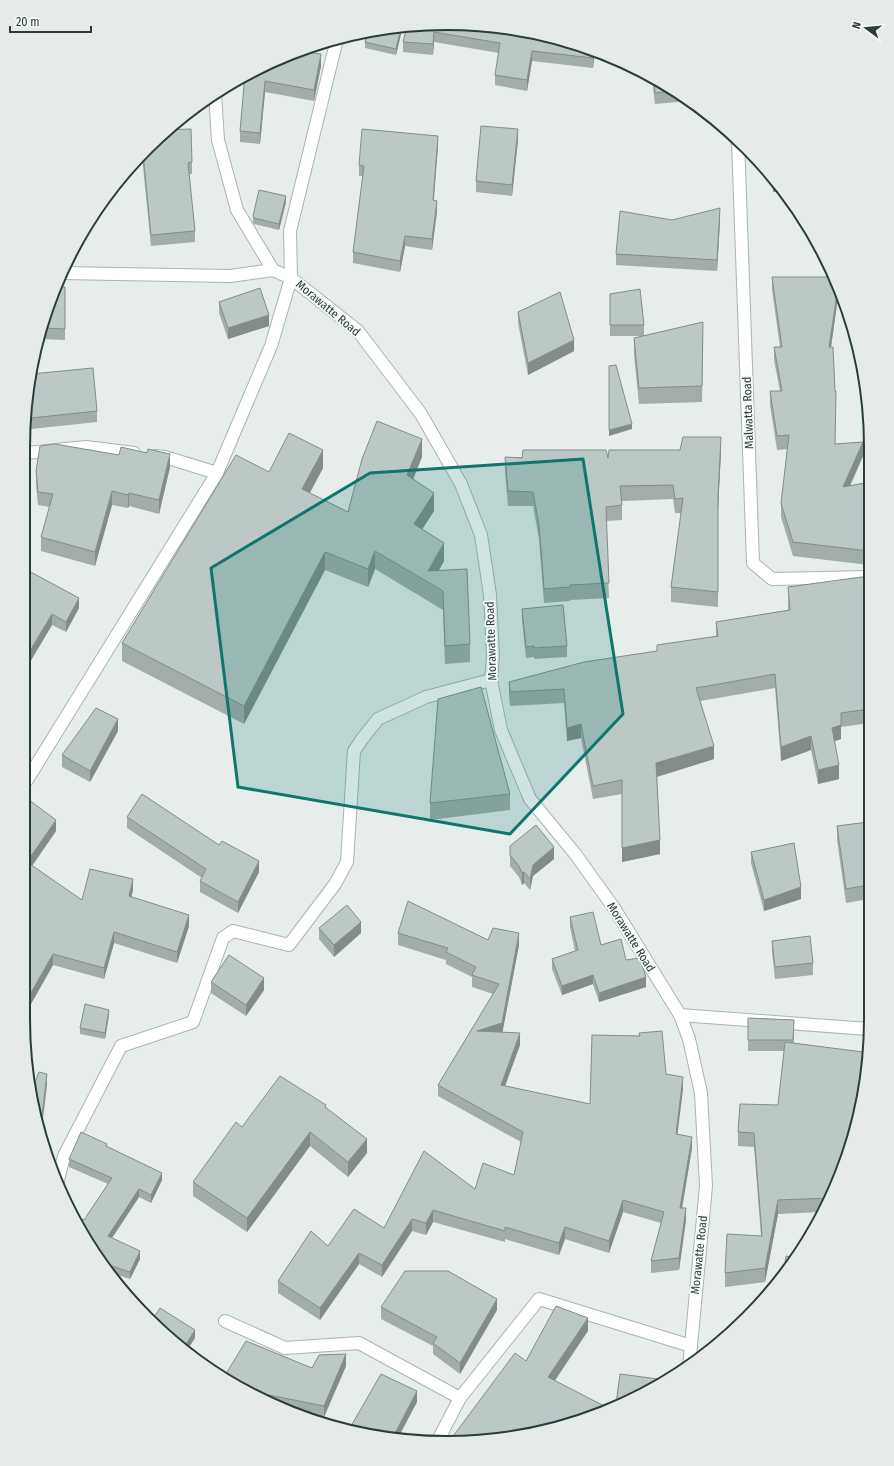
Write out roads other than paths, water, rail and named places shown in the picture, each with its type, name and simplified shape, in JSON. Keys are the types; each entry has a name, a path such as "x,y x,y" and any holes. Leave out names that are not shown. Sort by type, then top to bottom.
{"street":[{"path":"30,775 217,473 271,346 292,278 290,230 336,45"},
{"path":"68,273 230,276 273,270 237,210 218,140 215,100"},
{"name":"Malwatta Road","path":"738,148 753,563 772,579 864,577"},
{"name":"Morawatte Road","path":"273,270 292,278 358,331 421,414 461,484 481,535 490,595 493,656 491,680 501,730 530,799 576,855 614,908 680,1015 689,1039 702,1093 706,1186 690,1358"},
{"path":"30,453 86,447 165,458 217,473"},
{"path":"60,1173 64,1156 121,1046 193,1022 223,938 233,932 289,945 335,884 347,862 354,751 378,719 426,697 491,680"},
{"path":"680,1015 864,1029"},
{"path":"440,1436 460,1398 540,1299 691,1346"},
{"path":"225,1321 284,1348 359,1343 460,1398"}]}
